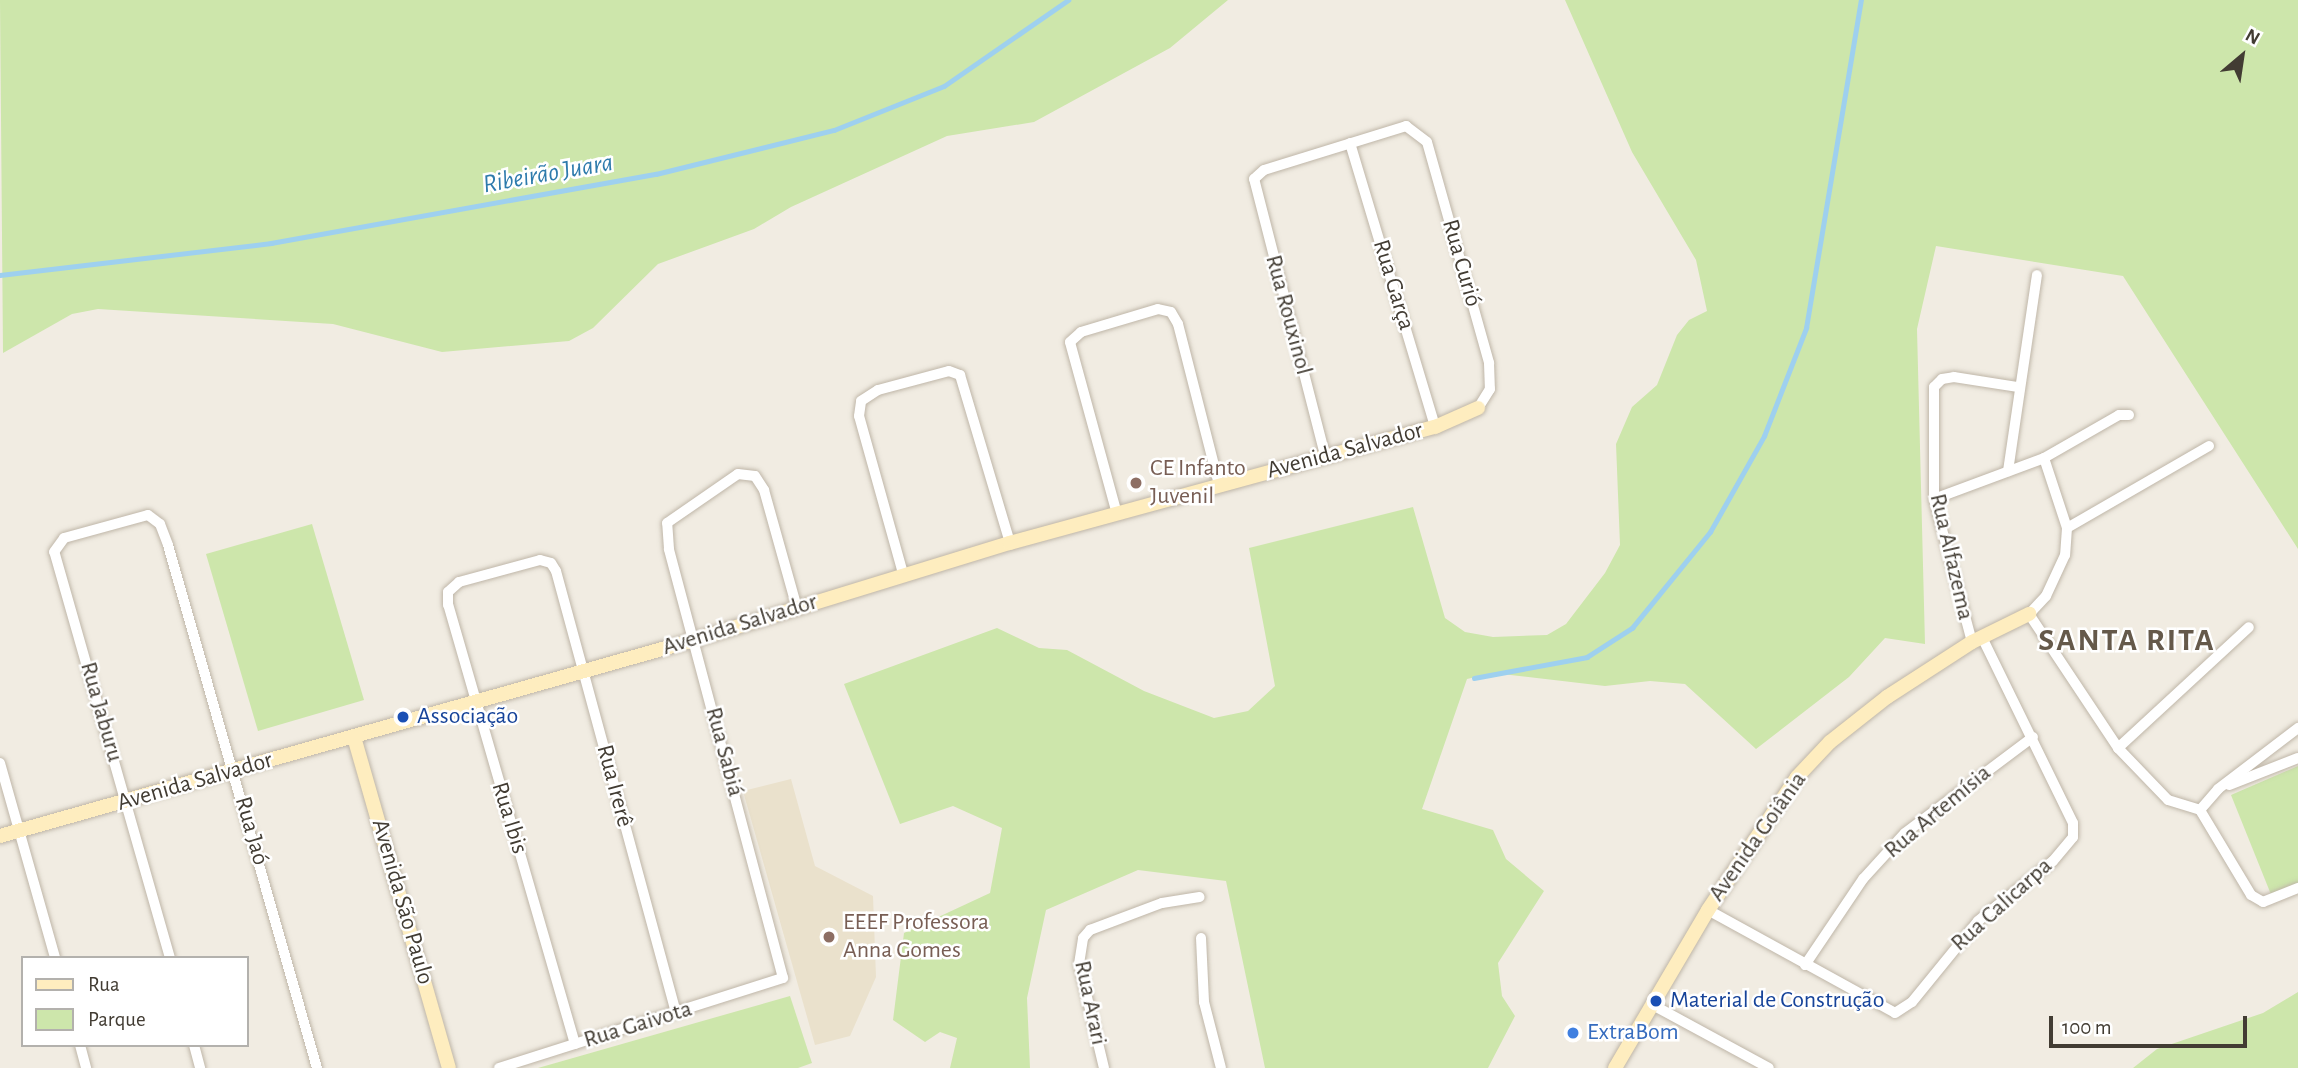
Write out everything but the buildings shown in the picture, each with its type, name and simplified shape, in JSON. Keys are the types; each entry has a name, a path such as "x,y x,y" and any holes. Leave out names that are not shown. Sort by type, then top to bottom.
{"street":[{"name":"Rua Curió","path":"1350,144 1406,126 1427,142 1489,363 1490,389 1478,408"},
{"name":"Rua Rouxinol","path":"1325,455 1253,188 1255,176 1350,144"},
{"name":"Rua Garça","path":"1350,144 1435,426"},
{"path":"2008,471 2018,387 2037,275"},
{"path":"1117,513 1070,345 1073,337 1158,309 1171,312 1178,324 1219,485"},
{"path":"904,577 859,416 861,401 878,390 949,371 962,378 1010,543"},
{"name":"Rua Alfazema","path":"2018,387 1954,377 1942,379 1934,387 1934,499 1977,640 2033,737 2073,823"},
{"name":"Avenida Salvador","path":"0,836 694,640 1010,543 1435,426 1478,408"},
{"path":"1934,499 2044,458 2119,415 2129,415"},
{"path":"2067,527 2209,446"},
{"path":"2044,458 2067,527 2065,555 2046,596 2029,614 2118,748 2168,800 2200,810 2251,895 2263,902 2298,888"},
{"name":"Rua Sabiá","path":"778,983 784,972 666,535 670,520 738,474 755,476 764,490 797,608"},
{"name":"Rua Jaó","path":"54,547 64,538 135,517 153,517 167,545 317,1068"},
{"name":"Rua Jaburu","path":"54,547 169,956"},
{"name":"Rua Irerê","path":"449,592 459,582 548,561 560,584 677,1013"},
{"name":"Rua Ibis","path":"449,592 474,701 575,1044"},
{"name":"Avenida Goiânia","path":"1615,1068 1707,910 1772,809 1830,742 1895,691 1977,640 2029,614"},
{"path":"2118,748 2249,627"},
{"path":"2200,810 2218,789 2298,728"},
{"name":"Avenida São Paulo","path":"354,737 449,1068"},
{"name":"Rua Artemísia","path":"1805,965 1863,879 1905,833 2033,737"},
{"path":"2218,789 2298,758"},
{"path":"0,763 54,956"},
{"name":"Rua Calicarpa","path":"1805,965 1895,1013 1912,1002 1940,962 1978,921 2053,861 2073,836 2073,823"},
{"name":"Rua Arari","path":"1104,1068 1079,964 1079,944 1090,930 1162,904 1200,897"},
{"path":"1707,910 1805,965"},
{"path":"1201,938 1204,1002 1221,1068"},
{"name":"Rua Gaivota","path":"499,1068 778,983"},
{"path":"1651,1004 1769,1068"},
{"path":"81,1047 86,1068"},
{"path":"195,1047 200,1068"}],"shaded area":[{"name":"EEEF Professora Anna Gomes","path":"791,779 815,866 873,896 876,977 850,1036 815,1045 743,791"}],"green space":[{"path":"0,0 1228,0 1170,48 1034,122 947,136 791,207 754,229 658,264 593,328 569,341 442,352 333,324 98,309 72,314 3,353"},
{"path":"1565,0 2298,0 2298,549 2123,276 1936,246 1917,329 1925,644 1885,638 1849,677 1756,749 1685,684 1650,681 1605,686 1493,673 1467,679 1422,809 1493,830 1506,859 1544,891 1498,963 1502,996 1515,1016 1488,1068 1265,1068 1226,881 1138,870 1046,910 1027,998 1030,1068 950,1068 957,1038 940,1032 925,1042 893,1020 904,933 990,893 1002,828 953,806 900,824 844,684 997,628 1039,648 1067,650 1144,691 1214,718 1248,711 1275,686 1249,548 1413,507 1445,618 1465,632 1493,637 1547,635 1566,624 1605,573 1620,545 1616,444 1632,407 1657,385 1677,335 1689,320 1707,311 1696,260 1632,152"},
{"path":"312,524 364,700 258,731 206,554"},
{"path":"2298,766 2298,886 2272,897 2231,795"},
{"path":"2298,992 2298,1068 2133,1068 2157,1049 2263,1013"},
{"path":"790,996 812,1063 798,1068 538,1068"}],"waterway":[{"name":"Ribeirão Juara","path":"0,275 271,243 656,174 834,130 944,86 1068,0"},
{"path":"1474,678 1587,657 1632,628 1710,532 1764,436 1806,328 1861,0"}],"place":[{"name":"CE Infanto Juvenil","path":"1136,483"},
{"name":"Associação","path":"403,717"},
{"name":"EEEF Professora Anna Gomes","path":"829,937"},
{"name":"Material de Construção","path":"1656,1001"},
{"name":"ExtraBom","path":"1573,1033"}],"district":[{"name":"SANTA RITA","path":"2127,640"}]}
